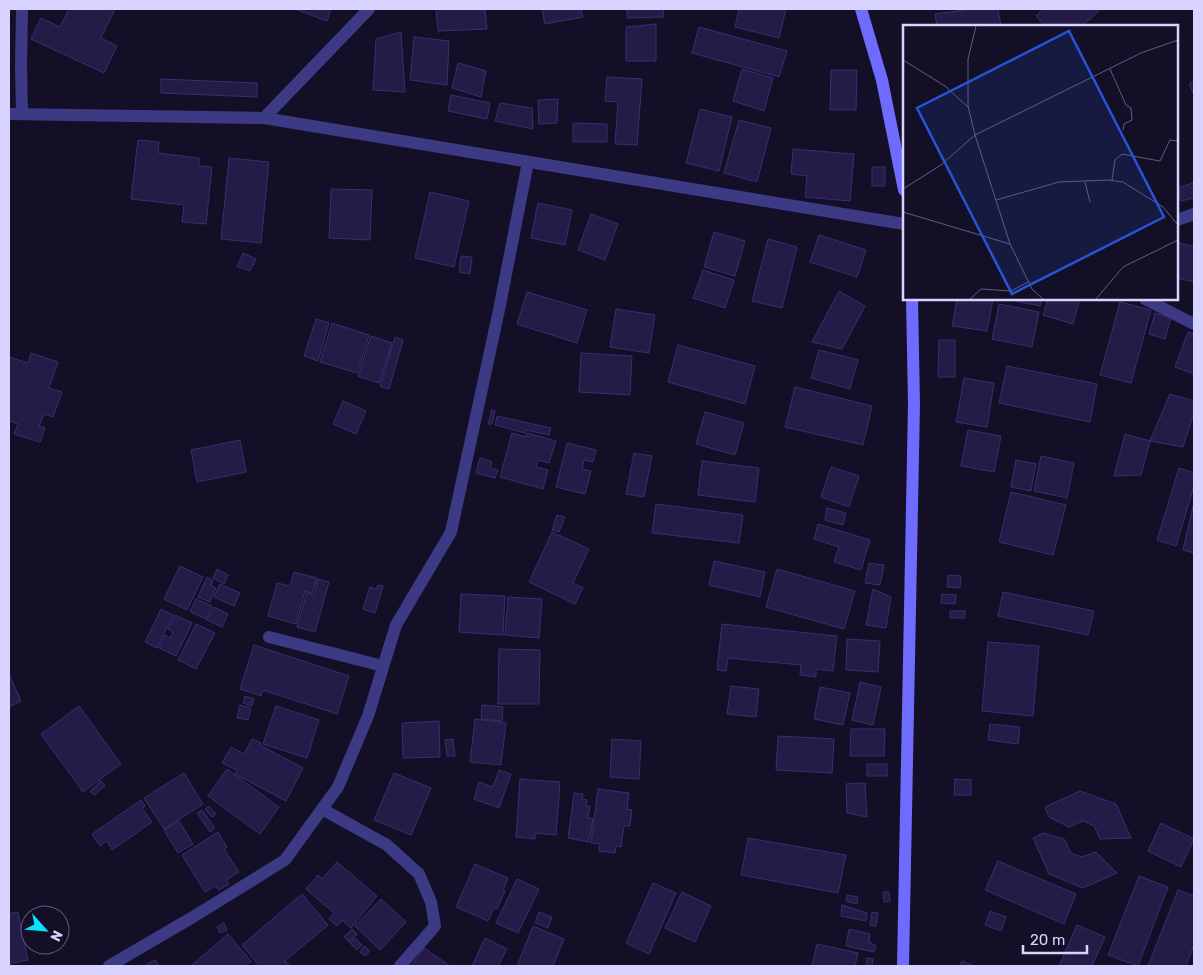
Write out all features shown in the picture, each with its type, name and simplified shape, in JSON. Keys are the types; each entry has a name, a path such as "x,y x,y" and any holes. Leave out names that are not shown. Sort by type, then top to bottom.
{"main road":[{"path":"861,9 882,80 903,185"},
{"path":"903,966 914,404 912,300"}],"street":[{"path":"22,9 21,66 15,114 264,118 903,224"},
{"path":"264,118 369,9"},
{"path":"108,966 193,917 285,860 338,787 368,716 396,625 451,532 499,310 528,162"},
{"path":"1178,220 1194,214"},
{"path":"1147,300 1194,324"},
{"path":"269,637 383,666"},
{"path":"322,809 387,845 418,874 431,902 435,926 400,966"}],"building":[{"path":"69,9 115,9 101,38 117,46 104,73 31,39 41,18 60,27"},
{"path":"295,9 331,9 327,21"},
{"path":"436,9 485,9 487,29 438,31"},
{"path":"542,9 581,9 583,17 545,24"},
{"path":"627,9 663,9 664,17 627,18"},
{"path":"739,9 786,9 779,38 735,27"},
{"path":"971,9 998,9 1001,25 937,25 935,14"},
{"path":"1044,9 1101,9 1083,25 1044,25 1036,16"},
{"path":"656,24 656,61 626,61 626,27"},
{"path":"699,27 787,51 779,77 692,53"},
{"path":"401,32 405,92 373,90 376,39"},
{"path":"414,37 449,41 447,85 410,80"},
{"path":"458,63 486,71 481,97 452,88"},
{"path":"742,69 773,78 764,111 733,101"},
{"path":"831,70 857,70 856,110 830,110"},
{"path":"607,77 642,79 637,145 615,144 618,102 605,101"},
{"path":"161,79 257,83 257,97 161,93"},
{"path":"1194,81 1194,95 1189,84"},
{"path":"451,95 490,103 487,119 448,111"},
{"path":"558,99 557,123 539,124 538,100"},
{"path":"500,103 532,108 533,129 495,121"},
{"path":"700,109 732,117 719,171 686,163"},
{"path":"739,120 771,128 757,182 724,173"},
{"path":"573,123 607,124 607,142 573,142"},
{"path":"138,140 159,142 158,153 199,158 199,166 212,167 206,224 182,222 184,205 131,199"},
{"path":"793,149 854,154 850,201 805,197 807,176 791,174"},
{"path":"229,158 269,162 261,243 221,239"},
{"path":"872,167 885,167 885,186 872,186"},
{"path":"1193,183 1194,198 1181,201 1178,188"},
{"path":"331,189 372,190 370,240 329,238"},
{"path":"430,192 469,201 454,267 415,258"},
{"path":"538,203 572,210 565,245 531,238"},
{"path":"591,214 618,224 605,260 578,250"},
{"path":"714,232 745,241 735,276 704,267"},
{"path":"819,235 866,250 857,277 810,262"},
{"path":"768,239 797,247 782,308 752,301"},
{"path":"1178,242 1194,247 1194,282 1178,278"},
{"path":"243,253 256,259 250,271 237,266"},
{"path":"461,256 472,257 470,274 459,272"},
{"path":"703,270 734,280 725,308 693,298"},
{"path":"839,291 865,306 842,349 812,342"},
{"path":"527,292 587,310 577,343 517,324"},
{"path":"957,300 993,300 987,331 952,326"},
{"path":"1010,300 1042,300 1040,306"},
{"path":"1048,300 1080,300 1073,324 1043,315"},
{"path":"1120,302 1151,310 1131,383 1100,375"},
{"path":"999,304 1039,312 1032,347 992,339"},
{"path":"616,309 655,315 649,353 610,347"},
{"path":"1155,313 1171,318 1165,339 1149,334"},
{"path":"316,319 329,323 318,361 304,356"},
{"path":"332,323 369,335 357,373 320,362"},
{"path":"1188,332 1194,334 1194,374 1175,367"},
{"path":"371,336 392,343 379,383 358,376"},
{"path":"395,337 403,340 389,389 380,386"},
{"path":"939,340 955,340 955,377 938,377"},
{"path":"678,345 755,366 745,404 668,382"},
{"path":"819,350 858,360 850,389 811,378"},
{"path":"31,353 58,362 49,388 62,392 53,417 44,414 39,426 45,428 40,442 14,434 18,424 9,421 9,357 28,363"},
{"path":"581,353 632,356 630,395 579,392"},
{"path":"1007,366 1097,384 1090,422 999,403"},
{"path":"964,378 994,383 987,427 956,422"},
{"path":"795,387 872,406 863,445 785,427"},
{"path":"1170,394 1194,401 1194,413 1183,447 1150,441"},
{"path":"343,401 366,411 356,434 333,424"},
{"path":"492,410 495,411 492,424 488,424"},
{"path":"705,412 744,423 735,455 696,444"},
{"path":"497,416 551,428 549,435 526,430 525,433 495,425"},
{"path":"968,430 1001,436 994,472 961,466"},
{"path":"512,433 526,437 527,433 556,441 549,463 538,460 536,467 548,470 543,489 500,477"},
{"path":"1125,434 1150,441 1141,475 1114,476"},
{"path":"240,440 246,472 197,482 191,450"},
{"path":"567,443 596,450 593,462 584,460 582,469 591,471 585,494 556,487"},
{"path":"634,453 652,456 644,497 626,494"},
{"path":"1041,456 1074,463 1067,498 1034,491"},
{"path":"480,458 492,462 490,468 498,470 495,478 476,473"},
{"path":"1016,460 1036,464 1031,491 1011,487"},
{"path":"702,461 759,468 755,502 698,495"},
{"path":"831,467 859,476 849,507 821,497"},
{"path":"1179,468 1194,473 1194,486 1176,546 1157,540"},
{"path":"1011,492 1066,505 1053,555 999,542"},
{"path":"1194,502 1194,553 1183,550"},
{"path":"656,504 743,515 739,543 652,533"},
{"path":"827,508 846,513 843,525 825,520"},
{"path":"557,515 565,517 559,532 552,530"},
{"path":"818,524 870,540 861,570 834,562 839,547 814,539"},
{"path":"552,532 589,549 573,583 583,588 575,604 529,582"},
{"path":"714,561 765,572 760,597 709,585"},
{"path":"869,563 884,565 880,585 865,583"},
{"path":"180,566 203,577 187,610 164,599"},
{"path":"217,569 228,575 224,584 213,578"},
{"path":"777,569 855,591 844,629 766,607"},
{"path":"294,572 317,578 312,593 305,591 296,624 268,616 277,583 290,586"},
{"path":"948,575 961,576 960,588 947,587"},
{"path":"207,577 213,580 211,586 216,588 210,602 198,597"},
{"path":"318,579 329,582 315,632 297,627 307,592 314,595"},
{"path":"220,584 240,593 234,606 214,597"},
{"path":"378,585 383,586 375,613 363,609 370,587 376,589"},
{"path":"873,589 891,597 886,628 866,625"},
{"path":"1003,592 1094,611 1088,635 998,616"},
{"path":"461,594 505,596 503,635 459,632"},
{"path":"942,594 956,595 955,604 941,603"},
{"path":"508,597 542,599 539,638 505,635"},
{"path":"196,599 212,606 206,619 190,612"},
{"path":"214,607 228,614 222,627 207,620"},
{"path":"161,609 173,615 157,648 145,642"},
{"path":"950,611 965,611 965,618 950,618"},
{"path":"175,615 192,623 176,656 159,648 165,635 170,638 173,632 168,629"},
{"path":"196,624 215,633 196,669 178,660"},
{"path":"722,624 837,636 833,671 816,669 816,677 800,675 801,665 728,658 726,671 717,670"},
{"path":"847,639 880,641 878,672 846,670"},
{"path":"988,642 1039,646 1033,716 982,711"},
{"path":"254,645 349,676 337,714 263,690 261,696 240,689"},
{"path":"499,649 540,650 539,704 498,704"},
{"path":"9,674 21,701 9,707"},
{"path":"860,682 881,687 873,725 852,720"},
{"path":"731,686 759,689 756,717 727,714"},
{"path":"820,687 850,693 843,725 814,719"},
{"path":"245,696 254,699 252,706 243,703"},
{"path":"240,705 251,708 248,720 237,718"},
{"path":"482,705 503,707 502,721 481,719"},
{"path":"79,706 121,764 83,792 41,734"},
{"path":"276,706 319,720 307,758 263,744"},
{"path":"475,719 506,723 501,765 470,762"},
{"path":"439,721 440,757 403,758 402,723"},
{"path":"990,724 1020,727 1018,744 988,740"},
{"path":"851,729 885,729 884,756 850,756"},
{"path":"778,736 834,739 832,773 776,770"},
{"path":"252,739 303,768 286,801 235,774 237,770 222,763 231,747 244,754"},
{"path":"453,739 455,756 447,756 445,740"},
{"path":"612,739 641,741 639,779 610,777"},
{"path":"867,764 887,764 887,776 867,776"},
{"path":"227,769 279,807 260,834 208,796"},
{"path":"499,770 511,774 499,808 474,799 479,782 493,787"},
{"path":"184,773 203,804 164,829 144,798"},
{"path":"394,773 431,788 411,835 374,820"},
{"path":"520,779 560,782 556,835 535,833 535,839 516,837"},
{"path":"955,779 971,780 971,795 954,795"},
{"path":"101,781 105,786 94,795 90,791"},
{"path":"865,783 867,817 847,813 846,784"},
{"path":"598,789 629,793 627,809 632,810 630,826 624,826 621,847 616,846 615,853 599,851 600,844 591,843"},
{"path":"1080,791 1116,804 1131,838 1100,839 1094,826 1083,821 1069,827 1049,817 1045,807"},
{"path":"574,793 583,794 582,799 587,800 586,806 590,806 588,818 593,818 589,842 568,838"},
{"path":"141,800 145,806 142,808 152,822 112,850 107,841 100,846 92,834"},
{"path":"209,806 216,814 212,817 205,809"},
{"path":"202,810 215,828 210,832 197,813"},
{"path":"179,821 193,844 178,853 164,830"},
{"path":"1161,823 1194,839 1181,867 1148,851"},
{"path":"218,832 227,847 224,849 239,872 226,880 229,884 219,890 215,886 205,892 182,855"},
{"path":"1043,833 1064,839 1071,853 1082,857 1096,852 1117,873 1083,888 1049,874 1033,838"},
{"path":"748,838 846,855 838,893 741,875"},
{"path":"998,861 1076,894 1064,924 985,890"},
{"path":"337,862 377,896 351,928 342,920 337,926 329,919 334,913 306,889 318,875 322,879"},
{"path":"475,864 508,878 503,890 505,891 497,909 494,908 488,921 456,907"},
{"path":"1139,876 1168,887 1138,966 1108,955"},
{"path":"517,879 539,889 518,933 496,923"},
{"path":"653,883 676,893 649,954 626,943"},
{"path":"1178,890 1194,896 1194,945 1186,966 1148,966"},
{"path":"682,892 711,906 695,942 665,928"},
{"path":"883,892 889,892 890,901 884,902"},
{"path":"302,894 328,925 285,961 290,966 259,966 242,945"},
{"path":"847,895 858,897 857,904 846,901"},
{"path":"381,899 406,922 380,950 355,926"},
{"path":"842,905 867,913 866,921 841,916"},
{"path":"990,911 1006,917 1001,931 985,925"},
{"path":"18,912 20,922 20,955 27,955 28,960 9,964 9,914"},
{"path":"539,912 552,917 548,928 535,923"},
{"path":"872,912 878,913 876,926 870,925"},
{"path":"224,923 227,930 220,933 217,927"},
{"path":"1077,925 1105,937 1092,966 1059,966"},
{"path":"533,926 564,939 553,966 517,966"},
{"path":"352,929 357,934 349,942 344,937"},
{"path":"849,929 870,934 869,942 876,946 874,952 846,946"},
{"path":"228,934 251,961 245,966 192,965"},
{"path":"355,938 362,945 357,950 350,943"},
{"path":"485,938 507,949 498,966 472,966"},
{"path":"817,944 858,953 855,966 812,966"},
{"path":"364,946 370,951 365,956 360,952"},
{"path":"424,948 450,966 411,966"},
{"path":"867,958 873,959 872,966 866,966"},
{"path":"155,960 159,966 144,966"},
{"path":"962,961 974,966 960,966"}]}
